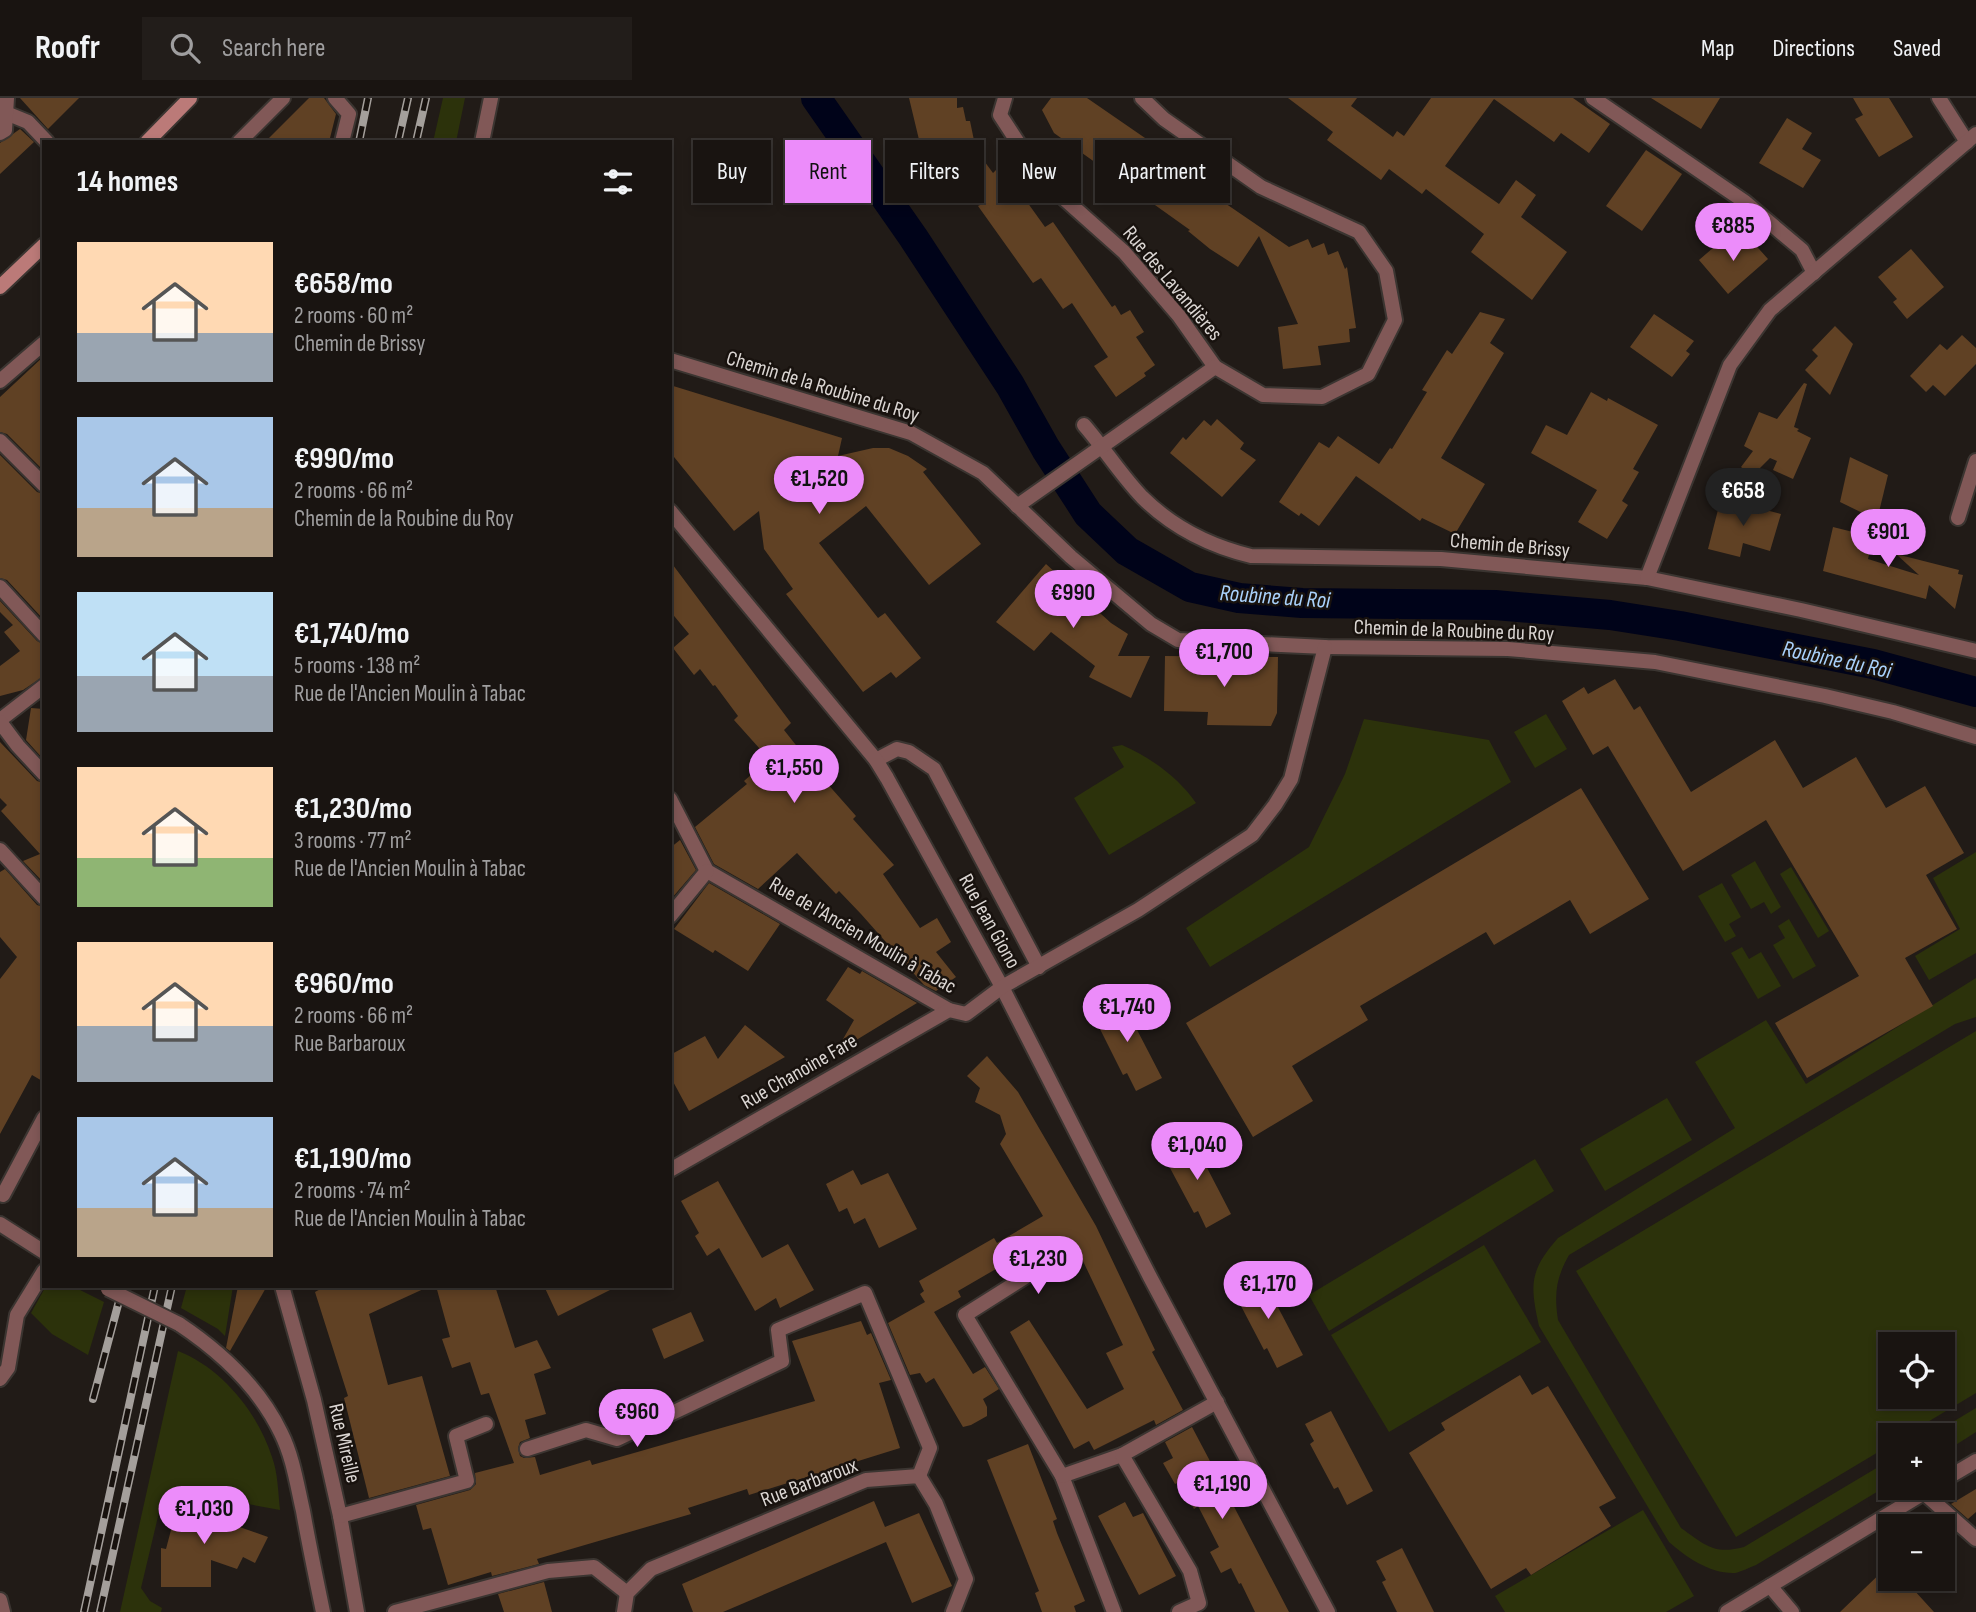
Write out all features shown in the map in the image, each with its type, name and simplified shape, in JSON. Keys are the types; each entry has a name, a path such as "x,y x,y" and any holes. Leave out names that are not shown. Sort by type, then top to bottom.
{"main road":[{"path":"150,140 190,98"},
{"path":"0,287 42,247"}],"street":[{"path":"241,140 283,98"},
{"path":"335,98 349,114 342,140"},
{"path":"482,140 491,98"},
{"name":"Rue des Lavandières","path":"1005,98 1000,115 1041,178 1124,252 1179,316 1216,367 1263,395 1322,397 1368,374 1395,320 1387,271 1359,232 1261,187 1164,119 1142,98"},
{"path":"1593,98 1745,202 1802,250 1814,273"},
{"path":"1647,578 1730,365 1770,310 1971,138 1939,98"},
{"path":"0,133 5,130 6,105"},
{"path":"6,105 45,140"},
{"path":"0,381 42,346"},
{"name":"Chemin de la Roubine du Roy","path":"672,361 911,433 983,473 1071,557 1141,616 1178,640 1325,648 1508,649 1655,663 1825,696 1893,712 1976,737"},
{"name":"Rue des Lavandières","path":"1017,506 1216,367"},
{"name":"Chemin de Brissy","path":"1084,425 1098,451 1142,496 1167,517 1195,536 1222,548 1251,556 1441,559 1647,578 1801,610 1976,651"},
{"path":"0,441 42,483"},
{"path":"1958,519 1976,461"},
{"name":"Rue Jean Giono","path":"672,513 876,760 1002,987 1146,905 1252,835 1291,779 1325,648"},
{"path":"0,587 42,633"},
{"path":"42,688 0,721 42,772"},
{"path":"876,760 897,749 909,752 934,769 1038,967"},
{"path":"672,803 707,870 672,914"},
{"path":"0,850 42,896"},
{"name":"Rue de l'Ancien Moulin à Tabac","path":"707,870 948,1010 966,1014 1002,987"},
{"path":"1002,987 1328,1612"},
{"name":"Rue Chanoine Fare","path":"672,1169 948,1010"},
{"path":"4,1195 42,1122"},
{"path":"0,1224 42,1251"},
{"path":"0,1379 8,1368 17,1315 42,1274"},
{"path":"1025,1277 965,1315 1062,1476 1114,1612"},
{"path":"108,1288 179,1324 205,1342 230,1364 263,1401 282,1434 295,1471 323,1612"},
{"name":"Rue Mireille","path":"283,1288 314,1400 340,1516 357,1612"},
{"path":"527,1449 586,1430 617,1439 782,1362 778,1330 865,1293 930,1448 919,1476 936,1504 966,1579 953,1612"},
{"path":"1062,1476 1122,1455 1217,1402"},
{"path":"340,1516 467,1481 456,1436 486,1424"},
{"path":"1122,1455 1190,1572 1199,1603 1179,1612"},
{"path":"1955,1473 1976,1461"},
{"name":"Rue Barbaroux","path":"627,1594 651,1569 866,1480 919,1476"},
{"path":"1727,1612 1912,1500"},
{"path":"1938,1500 1976,1539"},
{"path":"395,1612 548,1571 594,1567 627,1594 624,1612"},
{"path":"1770,1586 1792,1612"},
{"path":"0,1600 3,1612"}],"green space":[{"path":"443,98 465,98 456,140 433,140"},
{"path":"1546,714 1567,749 1535,768 1514,732"},
{"path":"1364,719 1489,740 1511,782 1210,967 1186,928 1309,847 1345,774"},
{"path":"1122,745 1163,769 1196,803 1109,855 1074,798 1124,767 1112,747"},
{"path":"1976,852 1976,953 1929,980 1915,956 1960,929 1933,878"},
{"path":"1755,861 1781,907 1771,914 1764,902 1751,909 1731,875"},
{"path":"1791,867 1829,931 1818,938 1780,874"},
{"path":"1722,883 1741,917 1729,924 1736,936 1725,942 1698,896"},
{"path":"1789,919 1816,966 1793,979 1773,945 1785,938 1778,926"},
{"path":"1742,947 1749,959 1761,952 1781,986 1758,999 1731,953"},
{"path":"1976,978 1976,1017 1955,1024 1569,1255 1557,1286 1558,1320 1681,1528 1704,1544 1725,1550 1744,1547 1878,1467 1878,1491 1756,1565 1735,1573 1726,1573 1691,1559 1669,1542 1539,1326 1534,1300 1534,1279 1542,1260 1558,1238 1735,1128 1695,1062 1766,1020 1806,1084"},
{"path":"1976,1031 1976,1393 1955,1406 1955,1332 1878,1332 1878,1409 1949,1409 1926,1423 1878,1423 1878,1452 1736,1537 1576,1271"},
{"path":"1667,1098 1692,1140 1605,1191 1580,1149"},
{"path":"1535,1159 1554,1191 1329,1331 1309,1295"},
{"path":"1484,1245 1541,1342 1389,1432 1331,1335"},
{"path":"45,1288 76,1288 104,1302 88,1355 52,1334 31,1313"},
{"path":"186,1288 233,1288 225,1336 218,1329 181,1308"},
{"path":"178,1351 223,1380 258,1424 274,1463 280,1510 188,1493 174,1494 161,1504 141,1588 150,1601 162,1608 161,1612 120,1612"},
{"path":"1976,1408 1976,1432 1955,1445 1955,1423 1951,1423"},
{"path":"1643,1510 1694,1596 1666,1612 1505,1612 1495,1596"}],"building":[{"path":"20,98 79,98 48,129"},
{"path":"309,98 324,98 336,114 330,140 267,140"},
{"path":"909,98 957,98 957,108 963,107 966,121 970,121 974,140 919,140"},
{"path":"1051,98 1087,98 1148,140 1095,140 1095,162 1081,152 1081,140 1064,140 1054,133 1042,110"},
{"path":"1288,98 1357,98 1351,106 1393,137 1397,131 1404,136 1431,98 1573,98 1610,124 1589,153 1561,133 1554,142 1494,99 1445,166 1499,204 1516,180 1536,195 1521,217 1567,252 1532,300 1471,252 1484,234 1426,189 1422,194 1389,169 1381,180 1327,140 1333,132"},
{"path":"1651,98 1720,98 1701,129"},
{"path":"1853,98 1889,98 1913,137 1879,157 1855,119 1863,115"},
{"path":"1787,118 1812,133 1802,149 1821,160 1803,188 1759,163"},
{"path":"20,129 34,142 0,174 0,143"},
{"path":"1646,150 1682,174 1642,231 1606,206"},
{"path":"984,161 993,173 996,170 998,173 998,203 1028,203 1045,227 1053,222 1112,307 1115,305 1121,315 1130,310 1144,332 1136,337 1155,365 1144,373 1146,376 1116,397 1094,366 1108,357 1072,303 1063,309 1041,278 1033,283 978,206 979,203 984,203"},
{"path":"1152,203 1225,203 1289,247 1308,239 1312,248 1324,243 1328,255 1338,251 1345,269 1347,267 1356,328 1349,329 1350,342 1318,346 1321,365 1283,369 1278,327 1298,324 1259,236 1238,267 1210,249 1188,231 1190,230"},
{"path":"1728,235 1741,249 1751,240 1768,259 1728,294 1699,260"},
{"path":"1911,249 1944,287 1907,319 1893,302 1897,299 1878,277"},
{"path":"1480,312 1505,319 1490,343 1504,353 1441,458 1485,484 1455,534 1422,518 1420,521 1356,476 1319,526 1279,502 1319,442 1329,448 1338,436 1379,464 1390,448 1392,449 1427,392 1422,390 1447,350 1452,354"},
{"path":"1654,314 1694,341 1686,351 1690,354 1672,377 1630,347"},
{"path":"1835,326 1853,344 1830,395 1805,370 1818,356 1812,350"},
{"path":"1962,335 1976,348 1976,364 1945,396 1933,385 1926,392 1910,376 1940,344 1947,350"},
{"path":"42,358 42,469 7,434 0,432 0,397"},
{"path":"1804,383 1807,384 1794,427 1811,438 1793,479 1773,470 1777,461 1770,458 1752,476 1741,467 1753,451 1744,446 1759,412 1777,419"},
{"path":"672,386 842,438 838,456 873,448 889,448 908,456 927,469 923,472 981,544 929,585 866,506 819,543 878,618 885,613 921,658 896,678 891,672 863,692 786,594 793,589 764,549 759,511 734,531 672,454"},
{"path":"1591,392 1607,401 1608,398 1658,425 1633,469 1639,472 1622,501 1628,505 1607,539 1578,522 1597,490 1531,453 1546,425 1567,435"},
{"path":"1217,419 1244,443 1240,449 1256,460 1222,497 1170,453 1183,437 1186,440 1204,420 1211,426"},
{"path":"0,455 37,492 42,493 42,618 7,580 0,578"},
{"path":"1850,457 1888,475 1877,520 1840,502"},
{"path":"1721,498 1781,514 1770,551 1743,543 1740,557 1708,549"},
{"path":"1833,527 1873,537 1868,559 1919,575 1896,554 1959,570 1958,574 1963,575 1955,609 1929,585 1926,599 1823,571"},
{"path":"672,564 791,723 784,730 802,755 856,816 853,819 894,865 883,874 920,928 937,918 951,942 936,952 956,977 936,991 924,985 839,891 836,894 797,853 758,889 714,864 695,827 747,784 744,781 769,759 734,720 738,716 715,685 713,686 700,669 694,675 673,648 689,634 672,613"},
{"path":"1046,564 1111,623 1128,634 1118,656 1150,656 1131,698 1089,677 1095,666 1051,632 1034,651 996,622"},
{"path":"0,601 42,643 42,677 23,690 0,696 0,666 20,651 4,632 13,625 0,612"},
{"path":"1165,656 1278,657 1277,713 1271,726 1207,725 1208,712 1164,711"},
{"path":"1615,679 1634,710 1640,706 1691,792 1775,740 1803,788 1856,757 1886,808 1925,786 1964,853 1926,875 1957,929 1905,958 1933,1006 1807,1078 1775,1023 1859,976 1766,820 1683,871 1608,746 1593,755 1562,701 1584,687 1588,694"},
{"path":"31,708 42,709 42,758 26,740"},
{"path":"0,742 37,781 42,782 42,881 23,861 40,854 1,811 7,805 0,798"},
{"path":"1581,788 1649,899 1590,934 1570,900 1494,945 1486,932 1360,1006 1368,1020 1292,1066 1313,1101 1253,1137 1186,1023"},
{"path":"680,840 696,870 672,898 672,846"},
{"path":"5,869 37,905 42,906 42,1081 32,1075 0,1134 0,979 17,957 0,937 0,872"},
{"path":"709,883 780,924 748,971 674,929"},
{"path":"848,967 860,974 862,971 917,1003 835,1053 854,1020 826,1000"},
{"path":"1119,995 1162,1078 1136,1091 1127,1073 1123,1075 1100,1029 1102,1027 1094,1009"},
{"path":"745,1025 785,1057 689,1111 672,1080 672,1054 705,1036 718,1059"},
{"path":"987,1056 1018,1092 1096,1226 1155,1350 1152,1352 1183,1410 1156,1425 1154,1420 1094,1450 1089,1441 1074,1449 1010,1332 1029,1320 1087,1409 1124,1389 1106,1353 1123,1345 1082,1259 1037,1286 1033,1272 1023,1261 1011,1267 1008,1262 958,1291 961,1297 934,1312 973,1374 985,1367 999,1389 983,1399 987,1416 971,1425 963,1427 934,1378 926,1383 920,1373 910,1375 888,1323 925,1302 920,1294 924,1291 919,1281 994,1238 997,1243 1043,1216 1000,1144 1006,1134 1000,1115 975,1102 980,1088 967,1076"},
{"path":"1190,1135 1231,1214 1206,1228 1198,1211 1194,1213 1170,1168 1174,1165 1166,1147"},
{"path":"853,1170 861,1185 888,1173 917,1229 879,1248 865,1218 854,1224 847,1208 839,1212 826,1184"},
{"path":"718,1181 762,1258 788,1244 814,1290 780,1308 776,1298 755,1311 719,1248 707,1256 695,1236 699,1233 681,1201"},
{"path":"1260,1273 1303,1355 1277,1368 1267,1348 1264,1350 1241,1306 1244,1304 1235,1286"},
{"path":"238,1288 266,1288 230,1351 226,1348"},
{"path":"322,1288 426,1288 369,1314 388,1385 422,1376 450,1476 369,1498 344,1398 348,1396 315,1292"},
{"path":"437,1288 496,1288 515,1348 537,1340 551,1368 534,1374 546,1414 525,1420 530,1438 520,1442 518,1448 520,1456 535,1457 540,1475 590,1460 592,1465 815,1401 792,1341 861,1321 867,1335 871,1333 891,1380 879,1383 900,1448 749,1495 747,1489 688,1508 691,1514 537,1559 539,1564 492,1576 491,1572 448,1585 431,1528 423,1530 416,1505 470,1490 476,1484 475,1473 514,1463 489,1393 481,1395 470,1362 452,1368 442,1339 450,1337"},
{"path":"545,1288 614,1288 558,1316"},
{"path":"691,1312 704,1341 664,1359 652,1329"},
{"path":"1520,1375 1532,1395 1548,1386 1616,1498 1599,1507 1611,1526 1531,1575 1526,1568 1491,1589 1409,1453 1445,1430 1441,1423"},
{"path":"1331,1411 1373,1491 1347,1505 1338,1487 1334,1489 1310,1444 1314,1441 1305,1424"},
{"path":"1192,1427 1289,1612 1255,1612 1231,1568 1221,1573 1210,1552 1219,1547 1198,1506 1194,1509 1180,1482 1175,1484 1163,1463 1173,1458 1165,1442"},
{"path":"1028,1444 1057,1519 1053,1521 1057,1533 1085,1601 1074,1606 1076,1612 1042,1612 1035,1593 1039,1591 987,1460"},
{"path":"1976,1489 1976,1512 1968,1519 1951,1504"},
{"path":"180,1496 212,1501 208,1516 268,1537 255,1563 243,1557 237,1569 211,1560 211,1587 161,1587 161,1548 166,1549"},
{"path":"874,1501 885,1527 919,1513 952,1586 912,1603 886,1542 723,1612 693,1612 682,1584"},
{"path":"1125,1502 1133,1517 1143,1513 1176,1576 1139,1595 1098,1516"},
{"path":"1402,1548 1434,1612 1397,1612 1382,1582 1386,1580 1376,1561"},
{"path":"1878,1576 1878,1591 1915,1591 1934,1612 1840,1612"},
{"path":"544,1582 552,1612 504,1612 498,1594"}],"waterway":[{"name":"Roubine du Roi","path":"816,98 913,237 1010,385 1046,449 1088,514 1127,551 1190,587 1239,598 1302,603 1495,605 1610,615 1873,664 1976,692"}],"railway":[{"path":"359,140 368,98"},
{"path":"398,140 408,98"},
{"path":"416,140 426,98"},
{"path":"93,1399 122,1288"},
{"path":"84,1612 155,1288"},
{"path":"100,1612 172,1288"}]}
